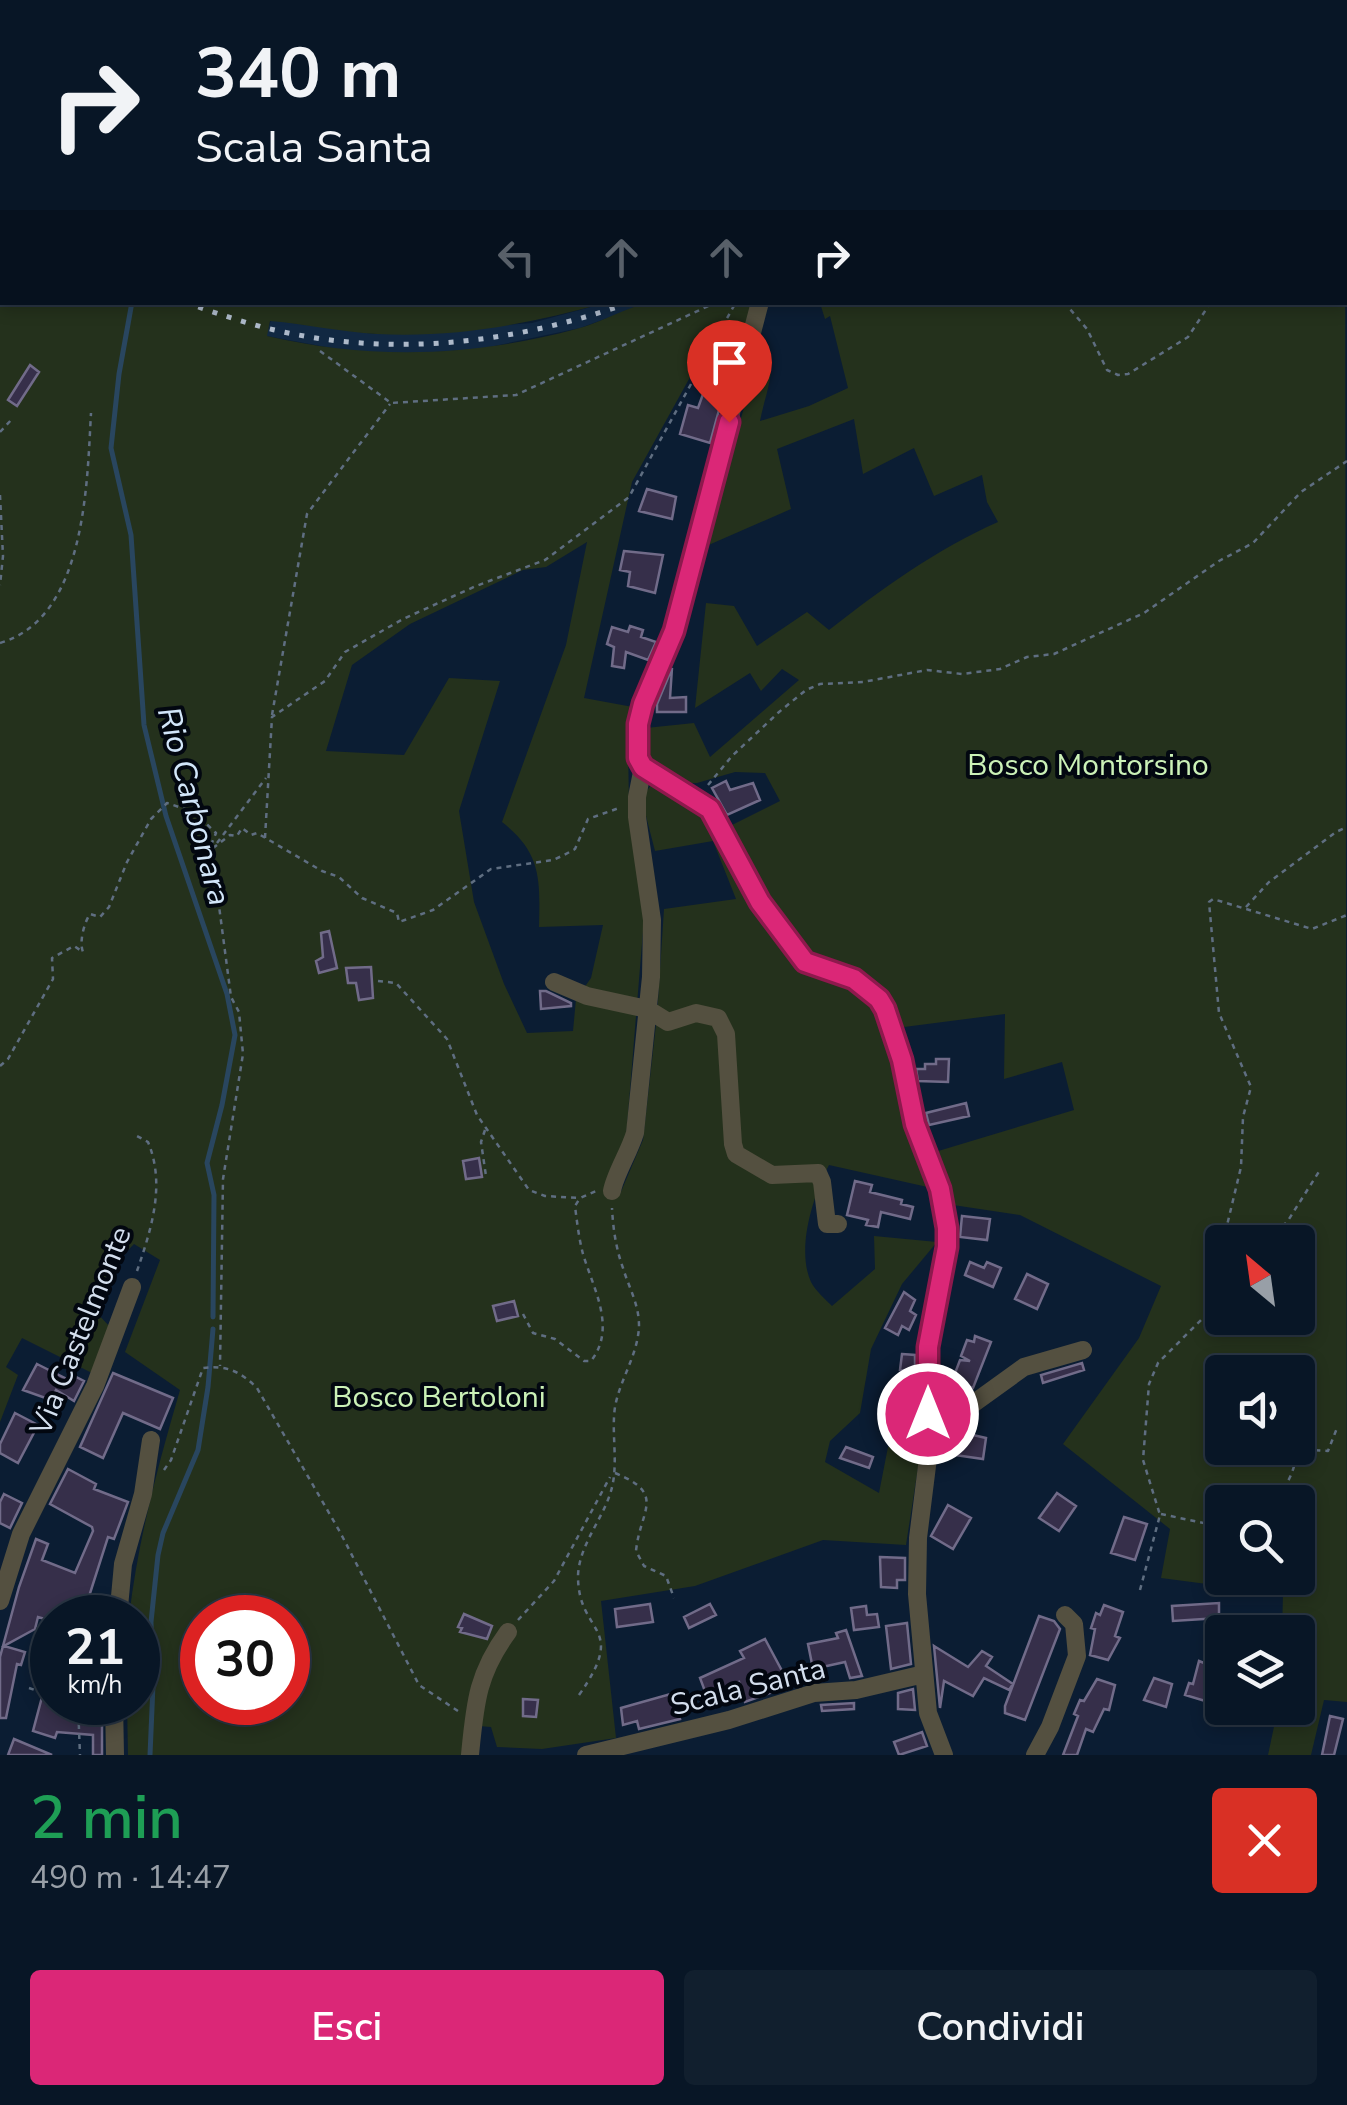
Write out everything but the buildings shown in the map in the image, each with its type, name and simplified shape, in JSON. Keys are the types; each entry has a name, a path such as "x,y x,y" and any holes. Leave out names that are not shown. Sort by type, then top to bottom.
{"street":[{"path":"759,305 674,631 643,704 638,724 638,758 643,767 710,809 755,893 805,962 854,979 879,999 902,1060 915,1124 940,1189 947,1228 928,1347 927,1398 932,1434 918,1538 917,1594 928,1713 944,1755"},
{"path":"613,1186 635,1134 647,1009 652,920 637,797 643,767"},
{"path":"554,982 587,996 647,1009 668,1022 696,1013 707,1014 724,1024 736,1154 772,1176 818,1173 827,1224 838,1224"},
{"name":"Via Castelmonte","path":"0,1602 21,1534 95,1386 132,1287"},
{"path":"932,1434 1024,1368 1084,1350"},
{"path":"120,1595 123,1564 143,1494 151,1440"},
{"path":"1035,1755 1078,1656 1074,1624 1065,1616"},
{"path":"470,1755 478,1686 490,1656 508,1632"},
{"name":"Scala Santa","path":"586,1755 729,1720 814,1693 856,1690 924,1674"},
{"path":"114,1725 114,1755"}],"path":[{"path":"320,351 391,403 516,395 711,305"},
{"path":"272,716 325,681 345,652 403,619 546,560 629,497 734,305"},
{"path":"1067,305 1087,329 1108,370 1118,376 1128,374 1188,337 1209,305"},
{"path":"265,838 272,716 307,514 391,403"},
{"path":"2,643 42,616 72,564 87,481 91,413"},
{"path":"0,432 12,418"},
{"path":"697,798 732,756 806,690 820,684 864,682 927,670 983,673 1027,657 1054,654 1144,613 1220,561 1254,543 1301,492 1347,461"},
{"path":"0,495 0,585"},
{"path":"213,848 267,777"},
{"path":"213,848 230,835 237,836 242,828 322,872 339,877 362,898 398,913 399,922 433,910 491,869 564,855 574,849 588,820 615,811 637,797"},
{"path":"0,1066 8,1059 52,979 52,958 74,946 84,952 81,946 86,919 90,914 100,916 110,907 126,862 162,806 194,812 216,834 211,845 231,997 239,1012 243,1054 223,1179 220,1366"},
{"path":"1245,908 1269,882 1347,827"},
{"path":"1227,1225 1251,1087 1219,1013 1209,902 1213,899 1312,929 1347,916"},
{"path":"378,981 396,983 447,1038 485,1129 529,1190 545,1196 580,1198 613,1186 619,1254 635,1296 639,1322 636,1348 616,1406 612,1489 584,1550 578,1574 581,1597 602,1645 601,1662 579,1695"},
{"path":"485,1129 481,1142 486,1176"},
{"name":"Via Castelmonte","path":"132,1287 154,1220 156,1193 153,1154 148,1142 138,1136"},
{"path":"1284,1225 1320,1170"},
{"path":"523,1314 533,1333 555,1340 584,1361 596,1354 601,1340 602,1307 583,1253 575,1206 580,1198"},
{"path":"1140,1590 1160,1514 1143,1460 1149,1384 1158,1363 1205,1317"},
{"path":"162,1473 171,1460 202,1368 220,1366 242,1373 256,1388 340,1532 419,1686 449,1708 474,1716"},
{"path":"1285,1485 1298,1450 1328,1451 1337,1428"},
{"path":"613,1472 637,1483 646,1493 648,1506 636,1550 644,1566 666,1576 674,1598"},
{"path":"508,1632 554,1581 613,1472"},
{"path":"1160,1514 1205,1523"},
{"path":"79,1725 80,1755"}],"shaded area":[{"path":"598,305 643,305 580,328 480,349 407,354 348,351 266,336 271,320 374,334 532,323"}],"green space":[{"name":"Bosco Bertoloni","path":"0,305 597,305 520,323 436,334 364,333 270,321 267,336 344,349 422,352 537,338 642,305 753,305 735,369 699,361 632,482 584,698 633,707 628,743 629,807 644,919 626,1138 607,1198 620,1194 643,1140 664,909 736,899 713,841 655,851 646,816 645,793 652,784 693,805 716,830 798,967 862,995 887,1033 902,1114 932,1188 829,1165 812,1207 805,1254 811,1282 832,1306 875,1269 874,1236 937,1242 902,1284 871,1349 860,1413 830,1441 825,1462 879,1493 888,1447 921,1448 906,1545 823,1540 695,1586 601,1601 616,1738 542,1749 497,1747 491,1727 466,1725 462,1755 128,1755 127,1725 160,1725 160,1595 132,1595 150,1503 180,1390 125,1352 160,1260 134,1244 108,1271 96,1312 110,1327 92,1373 22,1338 6,1367 18,1375 0,1422","holes":["587,542 566,645 502,822 532,856 538,881 539,927 603,925 591,978 576,999 573,1031 527,1033 474,902 459,811 500,681 449,678 404,755 326,751 352,665 410,624 523,570 546,567"]},
{"name":"Bosco Montorsino","path":"821,305 1345,305 1347,1702 1324,1700 1311,1755 1268,1755 1274,1725 1315,1725 1315,1615 1282,1615 1283,1595 1315,1595 1315,1485 1205,1485 1205,1584 1161,1578 1170,1529 1063,1444 1139,1338 1161,1286 1020,1215 953,1205 935,1152 1074,1110 1062,1062 1004,1079 1005,1014 904,1027 885,994 866,973 811,951 763,889 730,826 780,801 765,773 735,772 686,783 656,768 648,753 646,728 694,723 710,757 799,680 782,669 761,691 750,673 695,708 706,603 734,606 757,646 807,612 829,630 910,571 998,522 987,502 982,475 934,496 914,448 863,474 854,419 777,449 791,509 704,547 764,338 771,369 760,421 809,406 848,388 830,316 825,319"}],"waterway":[{"name":"Rio Carbonara","path":"131,305 111,448 131,535 144,725 166,816 227,994 235,1035 207,1163 214,1195 213,1317"},
{"name":"Rio Carbonara","path":"150,1755 151,1622 158,1555 163,1533 198,1450 213,1329"}],"railway":[{"path":"193,305 243,322 324,339 413,344 502,336 623,305"}],"route":[{"path":"729,422 674,631 643,704 638,724 638,758 643,767 710,809 760,902 805,962 868,988 879,999 894,1029 915,1124 940,1189 947,1228 928,1347 928,1414"}]}
